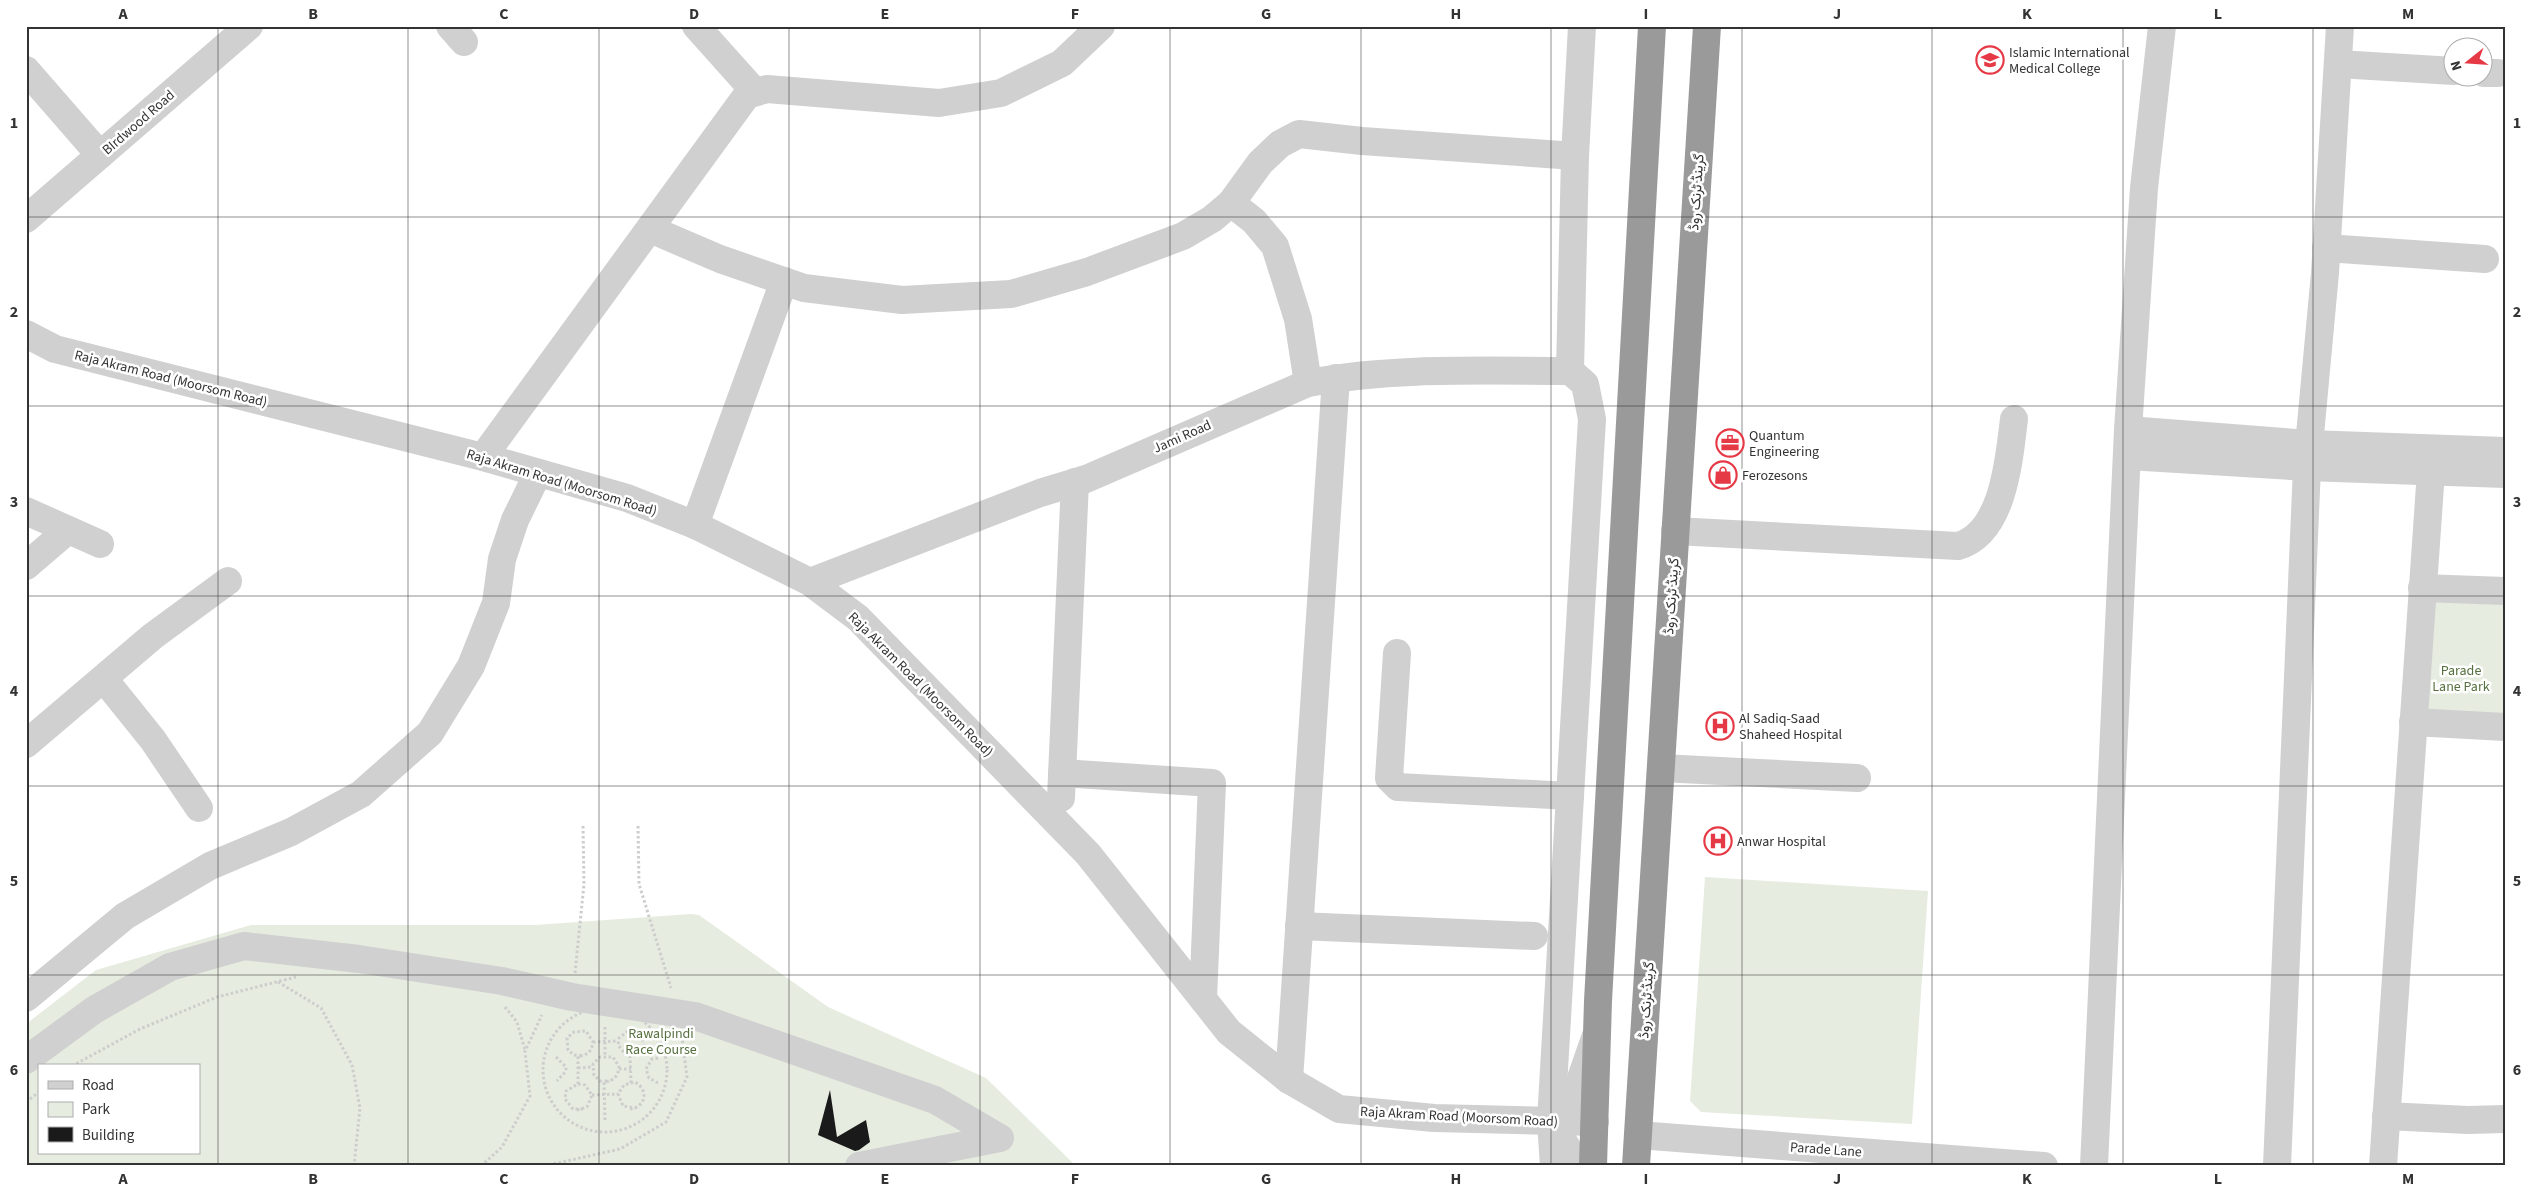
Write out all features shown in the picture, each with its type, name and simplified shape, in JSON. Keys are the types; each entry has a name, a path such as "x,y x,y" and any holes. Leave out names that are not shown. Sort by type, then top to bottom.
{"highway":[{"path":"1593,1166 1597,1031 1652,26"},
{"name":"گرینڈ ٹرنک روڈ","path":"1636,1166 1706,26"}],"street":[{"name":"BIrdwood Road","path":"28,219 249,26"},
{"path":"696,26 755,92"},
{"path":"483,457 747,95 767,88 940,103 1000,93 1062,64 1101,26"},
{"path":"1554,1166 1551,1121 1592,420 1585,384 1570,371 1582,26"},
{"path":"2094,1166 2128,430 2144,188 2162,26"},
{"path":"2277,1166 2308,455 2326,248 2340,26"},
{"path":"2338,64 2444,70"},
{"path":"26,70 100,155"},
{"path":"650,228 720,259 804,288 902,300 1011,294 1086,272 1183,236 1212,219 1231,203 1260,163 1280,144 1300,134 1362,141 1576,156"},
{"path":"1231,203 1254,221 1275,246 1298,319 1308,383"},
{"path":"2326,248 2485,259"},
{"path":"695,524 784,281"},
{"name":"Raja Akram Road (Moorsom Road)","path":"26,334 55,349 483,457 627,498 695,524 810,582 858,618 1088,854 1229,1032 1289,1080 1340,1110 1434,1118 1595,1122"},
{"path":"26,353 55,349"},
{"name":"Jami Road","path":"810,582 1040,493 1074,482 1308,383 1336,378 1405,371 1570,371"},
{"path":"1289,1080 1336,378"},
{"path":"1675,531 1958,546 1972,542 1983,528 2000,498 2006,478 2014,419"},
{"path":"2128,430 2431,471 2505,474"},
{"path":"2128,456 2505,451"},
{"path":"2383,1166 2431,471"},
{"path":"26,998 125,916 210,866 291,832 361,794 430,732 471,666 496,603 502,559 515,520 538,473"},
{"path":"1074,482 1061,786 1212,783 1203,999"},
{"path":"26,512 100,544"},
{"path":"26,566 68,530"},
{"path":"26,744 153,636 228,581"},
{"path":"2422,588 2505,591"},
{"path":"1397,653 1389,778 1398,787 1570,796"},
{"path":"104,679 153,740 199,808"},
{"path":"2413,722 2505,727"},
{"path":"1661,768 1857,778"},
{"path":"1300,926 1534,936"},
{"path":"26,1060 94,1010 170,967 244,946 359,959 481,978 572,997 695,1016 935,1100 1000,1138 859,1166"},
{"path":"1551,1121 1573,1101 1597,1031"},
{"path":"2386,1116 2468,1120 2505,1119"},
{"path":"1551,1121 1578,1166"},
{"name":"Parade Lane","path":"1638,1135 2044,1166"}],"path":[{"path":"76,1064 140,1030 217,997 303,975"},
{"path":"481,978 518,1022 525,1050"},
{"path":"278,982 321,1008 352,1065 360,1108 354,1166"},
{"path":"594,1009 615,1010 637,1016 653,1031 669,1062 666,1085 662,1096 654,1108 636,1122 615,1131 606,1132 581,1126 568,1120 557,1110 546,1092 543,1076 544,1058 555,1031 566,1020 594,1009"},
{"path":"605,1024 605,1056"},
{"path":"578,1084 578,1056 584,1056 591,1050 592,1042 583,1030 572,1032 567,1038 566,1046 571,1053 584,1056"},
{"path":"631,1083 630,1056 636,1055 644,1046 643,1037 635,1030 624,1032 618,1041 620,1049 626,1055 636,1055"},
{"path":"592,1042 618,1041"},
{"path":"605,1120 604,1082 610,1082 617,1075 619,1069 613,1057 605,1056 595,1060 592,1067 597,1079 610,1082"},
{"path":"556,1057 566,1067 566,1072 557,1081"},
{"path":"658,1058 652,1059 646,1069 649,1078 658,1083"},
{"path":"578,1068 592,1067"},
{"path":"619,1069 631,1069"},
{"path":"630,1109 636,1108 643,1102 644,1094 638,1084 631,1083 621,1088 618,1094 623,1106 636,1108"},
{"path":"577,1110 583,1109 590,1103 592,1095 586,1085 578,1084 566,1091 565,1099 573,1109 583,1109"},
{"path":"26,1102 38,1093"},
{"path":"592,1095 618,1094"}],"green space":[{"name":"Parade Lane Park","path":"2422,588 2505,591 2505,727 2413,722"},
{"path":"1705,877 1928,891 1912,1124 1701,1112 1690,1101"},
{"name":"Rawalpindi Race Course","path":"699,915 828,1007 986,1078 1076,1166 26,1166 26,1024 96,970 251,925 535,925"}],"building":[{"path":"830,1090 837,1137 866,1120 870,1142 859,1150 855,1151 818,1135"}],"place":[{"name":"Islamic International Medical College","path":"1990,60"},
{"name":"Quantum Engineering","path":"1730,443"},
{"name":"Ferozesons","path":"1723,475"},
{"name":"Al Sadiq-Saad Shaheed Hospital","path":"1720,726"},
{"name":"Anwar Hospital","path":"1718,841"}]}
